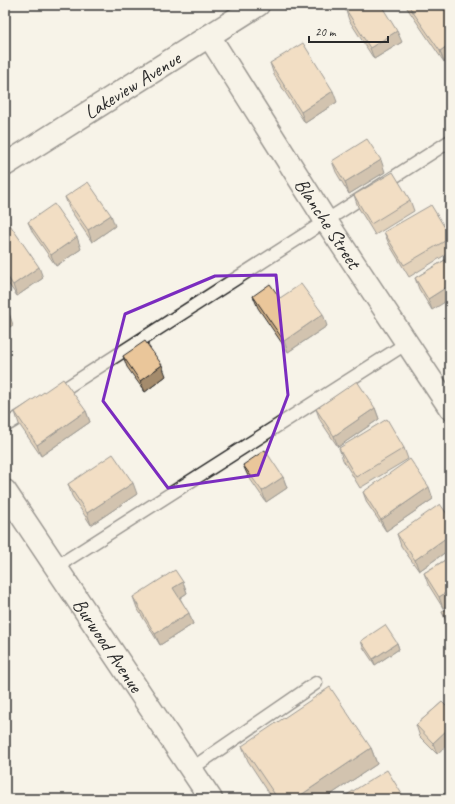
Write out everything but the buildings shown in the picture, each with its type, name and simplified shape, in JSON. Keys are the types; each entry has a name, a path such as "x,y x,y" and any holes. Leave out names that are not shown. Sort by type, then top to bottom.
{"street":[{"name":"Lakeview Avenue","path":"5,165 258,5"},
{"name":"Blanche Street","path":"209,36 326,222 450,408"},
{"name":"Burwood Avenue","path":"5,491 211,799"}],"lane":[{"path":"5,426 326,222 450,141"},
{"path":"56,567 407,343"},
{"path":"191,769 316,683"}],"highlighted area":[{"path":"276,275 288,395 258,475 168,488 103,401 125,314 215,276"}]}
